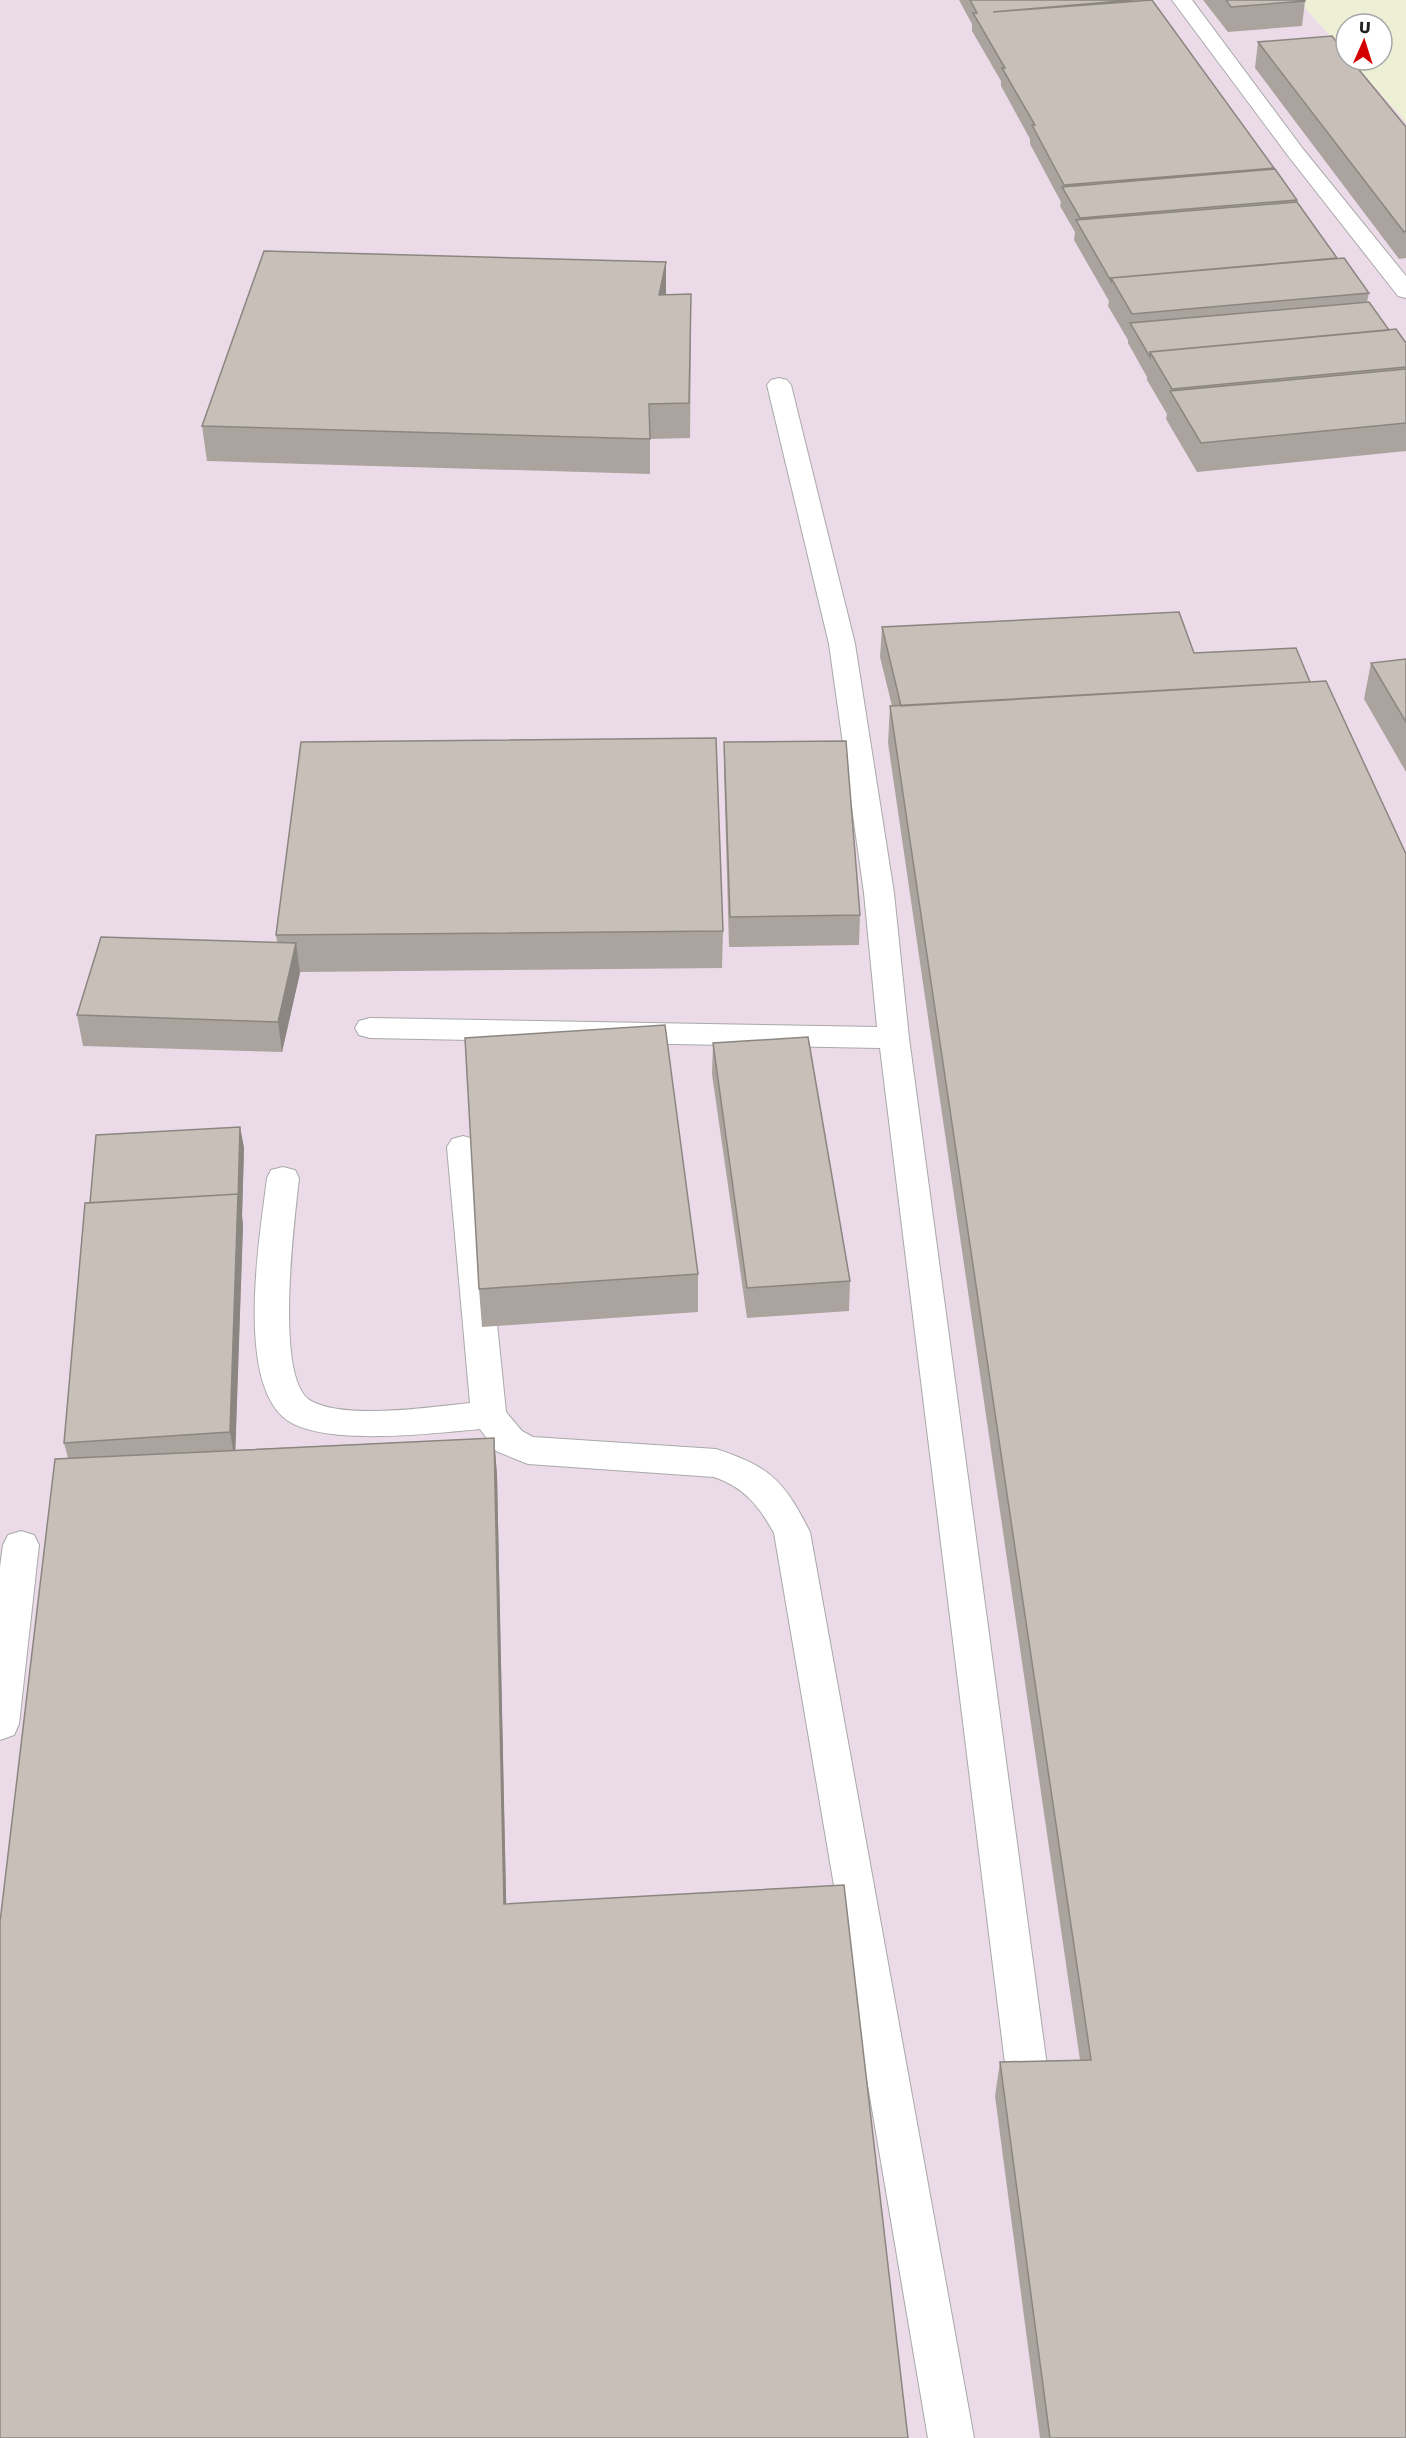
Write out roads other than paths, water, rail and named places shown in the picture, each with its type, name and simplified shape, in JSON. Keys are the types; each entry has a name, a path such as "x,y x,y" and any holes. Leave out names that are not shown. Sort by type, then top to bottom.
{"lane":[{"path":"1182,0 1296,153 1406,291"},
{"path":"779,385 842,644 879,893 894,1038 1030,2096"},
{"path":"370,1028 894,1038"},
{"path":"463,1147 489,1414 509,1442 528,1450 716,1464 746,1473 763,1486 792,1532 951,2438"},
{"path":"283,1178 274,1253 272,1316 276,1373 286,1396 296,1408 326,1420 365,1423 400,1423 489,1414"},
{"path":"0,1724 21,1545"}]}
